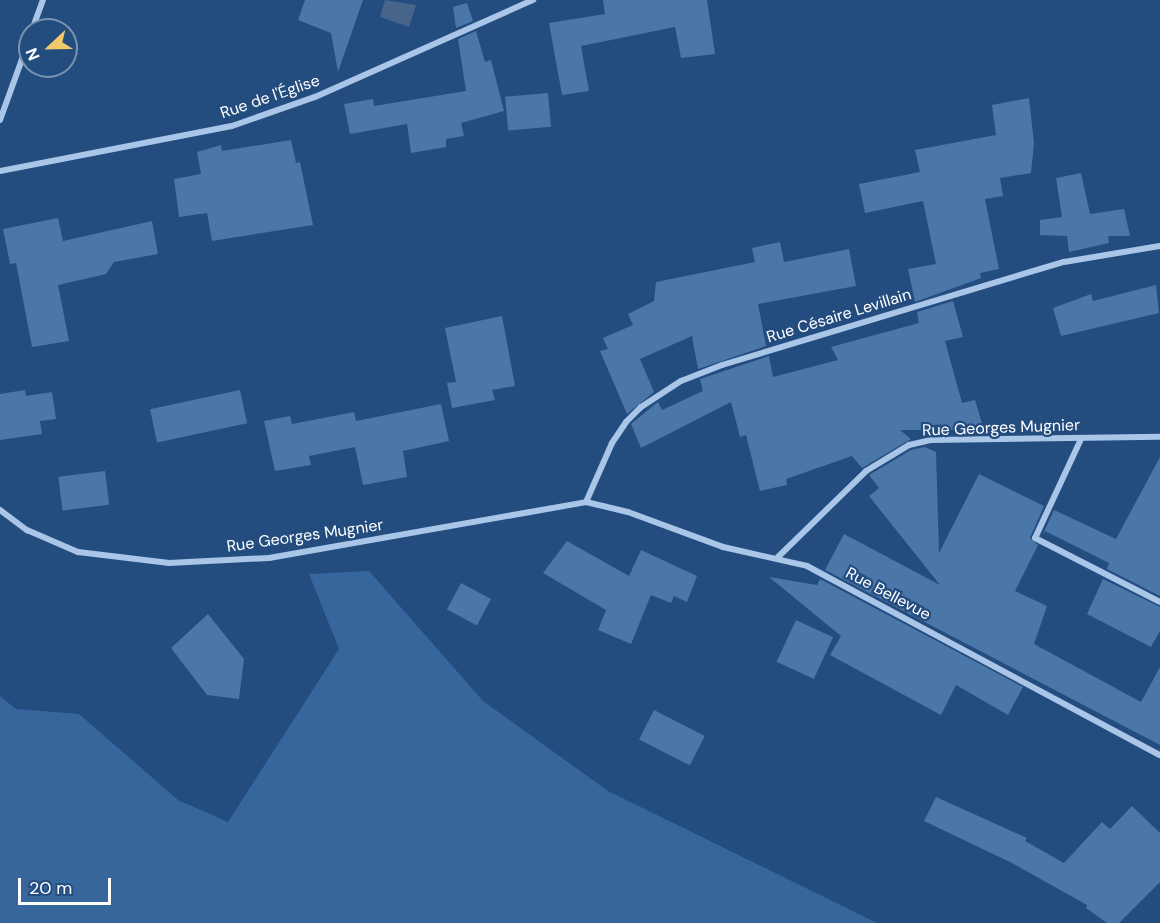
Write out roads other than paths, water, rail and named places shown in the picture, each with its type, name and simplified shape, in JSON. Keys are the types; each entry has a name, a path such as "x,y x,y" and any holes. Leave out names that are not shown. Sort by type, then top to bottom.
{"street":[{"path":"36,18 43,0"},
{"name":"Rue de l'Église","path":"0,171 232,126 315,97 533,0"},
{"path":"0,120 18,70"},
{"name":"Rue Césaire Levillain","path":"586,502 612,443 626,422 641,407 681,381 722,365 1064,262 1160,246"},
{"name":"Rue Georges Mugnier","path":"778,557 866,471 909,445 932,440 1160,437"},
{"path":"1081,439 1035,538 1160,602"},
{"name":"Rue Georges Mugnier","path":"0,510 27,530 78,552 169,563 269,558 586,502"},
{"name":"Rue Bellevue","path":"586,502 628,512 723,548 778,557 807,566 1160,755"}]}
